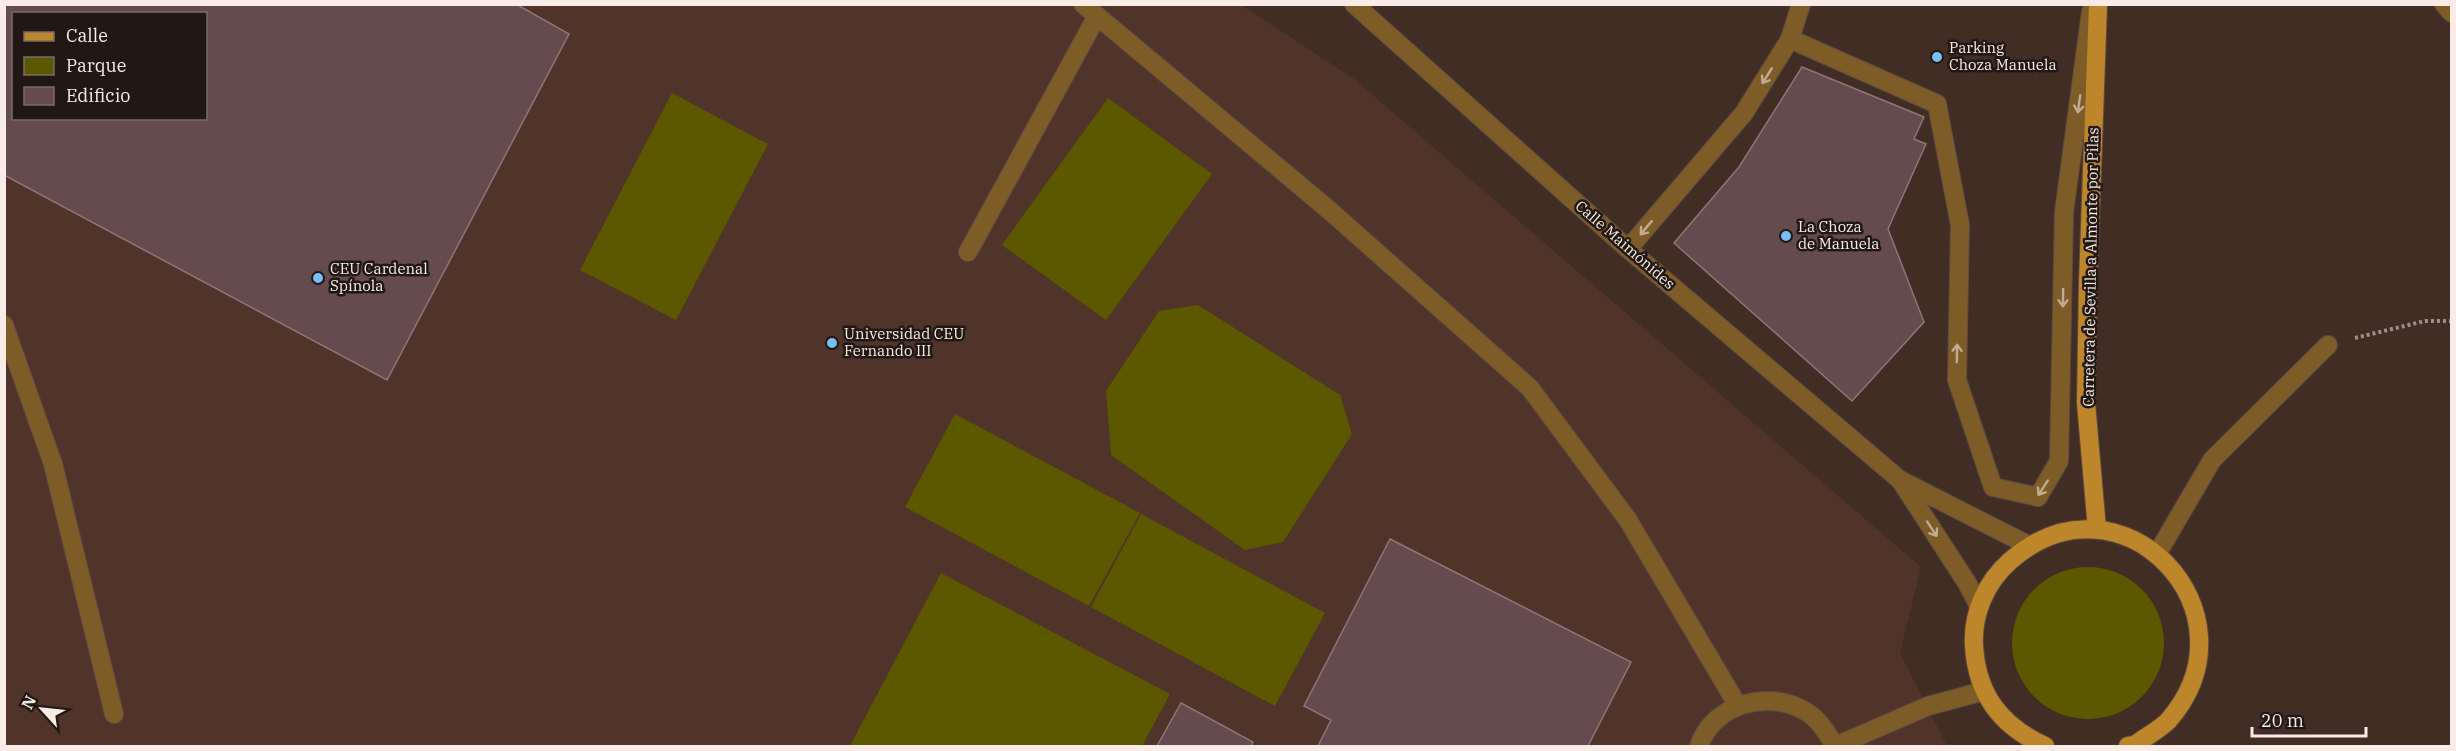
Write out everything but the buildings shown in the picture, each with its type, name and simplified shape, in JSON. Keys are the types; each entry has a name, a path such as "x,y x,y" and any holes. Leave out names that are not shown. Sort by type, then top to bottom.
{"main road":[{"name":"Carretera de Sevilla a Almonte por Pilas","path":"2097,529 2086,403 2098,4"},
{"path":"2045,747 2024,741 2000,714 1984,691 1975,664 1973,635 1979,606 1998,571 2028,545 2062,532 2097,529 2129,537 2157,554 2182,582 2197,617 2199,654 2188,691 2152,747"},
{"path":"2128,747 2167,722"}],"street":[{"name":"Calle Maimónides","path":"1354,4 1629,249 1900,480 2028,545"},
{"path":"1629,249 1744,113 1790,39 1801,4"},
{"path":"1790,39 1937,104 1960,225 1957,380 1994,487 2038,497 2060,460 2064,212 2092,4"},
{"path":"2444,4 2451,13"},
{"path":"968,252 1090,10 1329,210 1530,388 1628,520 1738,706"},
{"path":"4,325 53,464 114,714"},
{"path":"2157,554 2212,460 2328,345"},
{"name":"Calle Maimónides","path":"1900,480 1967,583 1979,606"},
{"path":"1699,747 1701,740 1717,719 1738,706 1761,700 1785,702 1806,711 1823,727 1836,747 1928,706 1984,691"}],"path":[{"path":"2328,345 2425,321 2451,321"}],"shaded area":[{"name":"Universidad CEU Fernando III","path":"4,5 1242,5 1354,79 1921,567 1900,653 1947,746 5,746"}],"green space":[{"path":"672,93 768,144 676,320 580,270"},
{"path":"1108,98 1212,174 1106,320 1002,245"},
{"path":"1198,305 1340,395 1352,434 1283,542 1245,550 1111,455 1106,391 1159,311"},
{"path":"955,414 1140,513 1089,606 905,507"},
{"path":"1141,514 1325,613 1275,706 1091,607"},
{"path":"2088,567 2103,568 2117,573 2142,589 2158,614 2163,628 2163,658 2158,672 2142,697 2117,713 2103,718 2088,719 2073,718 2059,713 2034,697 2018,672 2013,658 2012,643 2013,628 2018,614 2034,589 2059,573 2073,568"},
{"path":"941,573 1170,694 1142,746 850,746"}],"place":[{"name":"Parking Choza Manuela","path":"1937,57"},
{"name":"La Choza de Manuela","path":"1786,236"},
{"name":"CEU Cardenal Spínola","path":"318,278"},
{"name":"Universidad CEU Fernando III","path":"832,343"}]}
